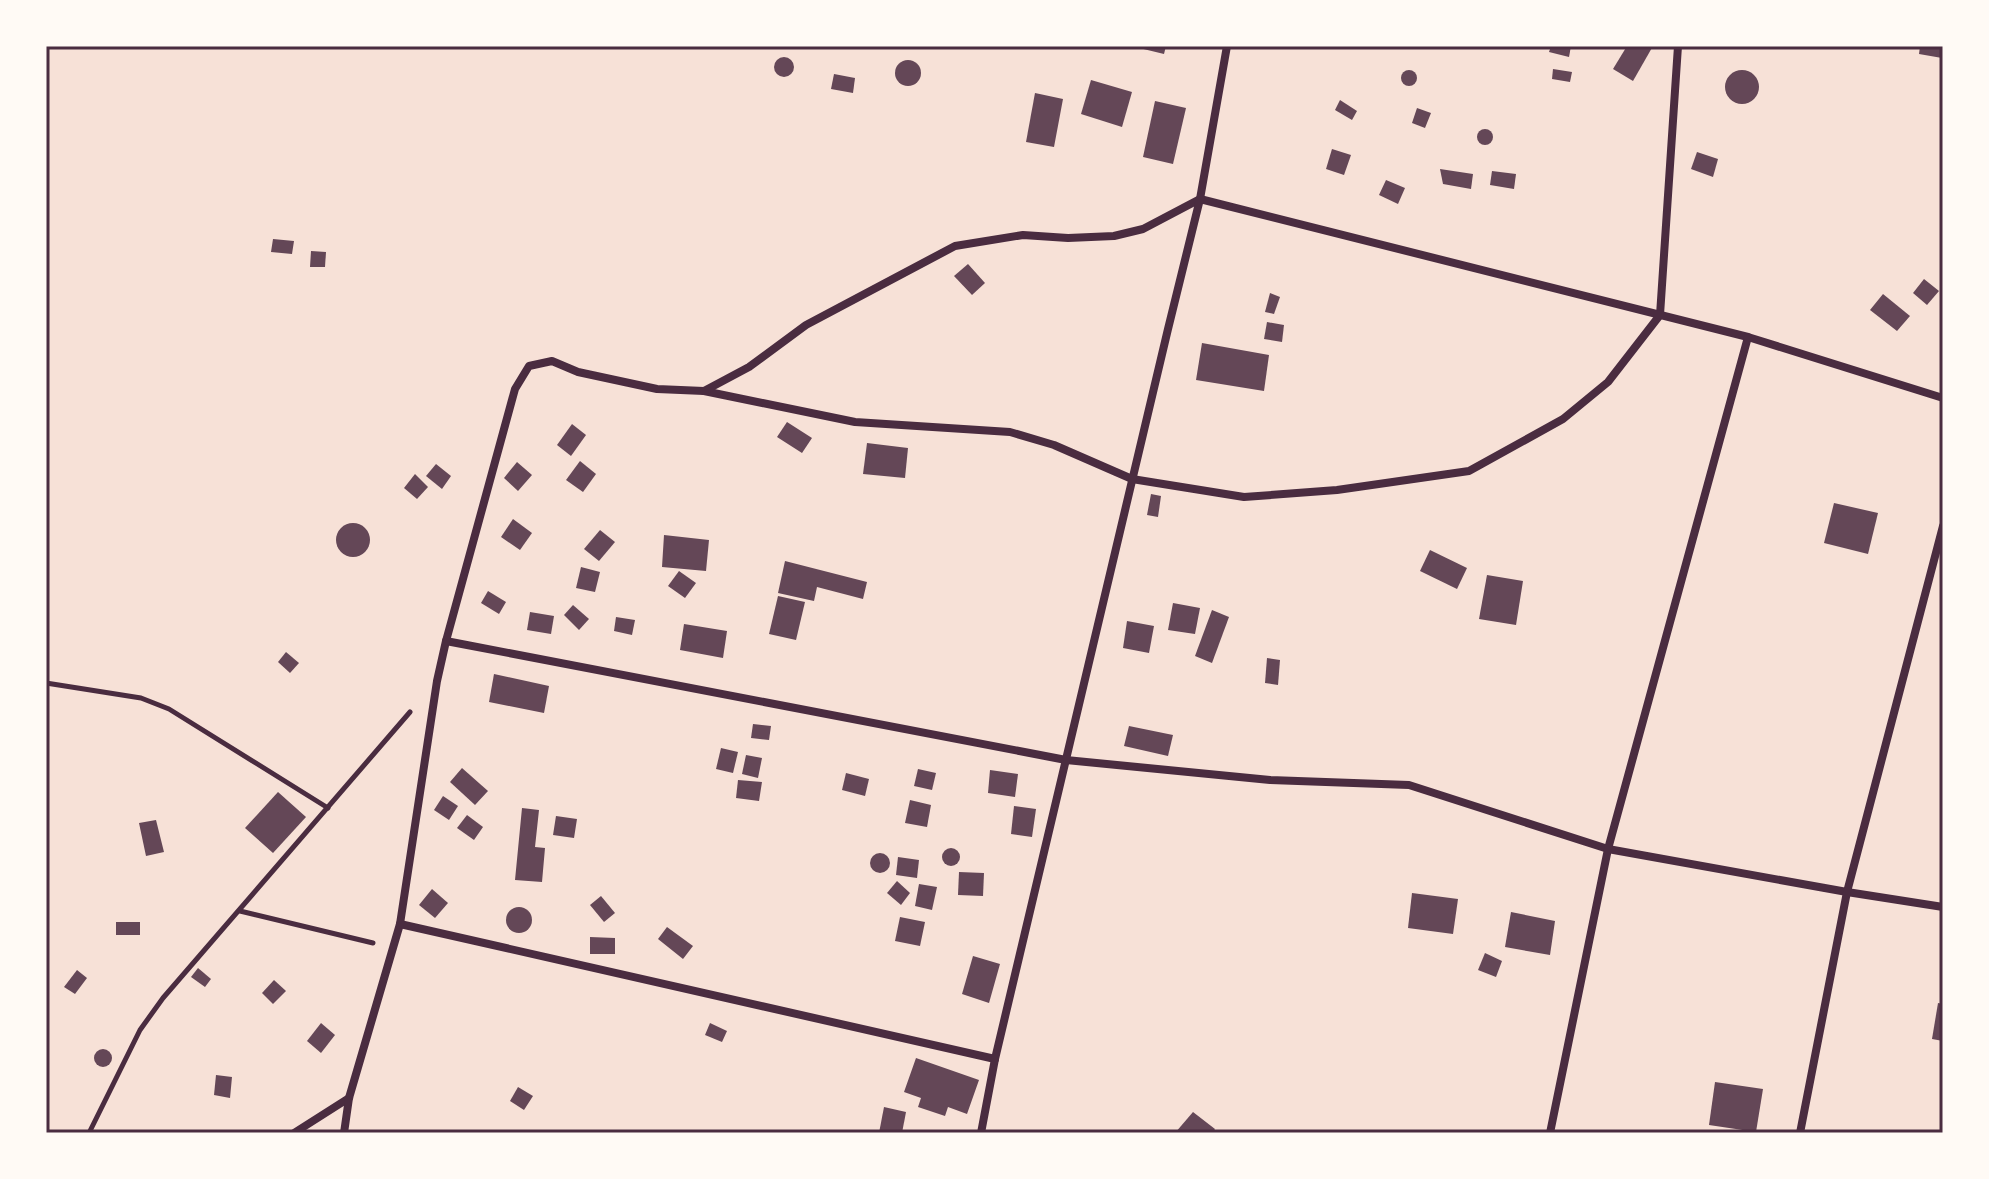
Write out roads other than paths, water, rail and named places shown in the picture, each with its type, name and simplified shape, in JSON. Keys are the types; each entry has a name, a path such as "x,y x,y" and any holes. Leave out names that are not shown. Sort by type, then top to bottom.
{"street":[{"path":"981,1133 995,1059 1200,199 1227,46"},
{"path":"344,1133 349,1098 400,924 437,681 446,641 515,389 529,366 552,361 578,372 657,389 704,391 855,422 1010,432 1054,445 1132,479 1244,497 1337,490 1469,471 1563,419 1608,382 1660,315 1678,46"},
{"path":"704,391 749,367 806,325 955,246 1023,235 1068,238 1114,236 1143,229 1200,199 1748,337 1943,398"},
{"path":"1550,1133 1608,849 1748,337"},
{"path":"1800,1133 1847,892 1943,526"},
{"path":"446,641 1066,760 1270,780 1409,785 1608,849 1943,907"},
{"path":"400,924 995,1059"},
{"path":"294,1133 349,1098"}]}
